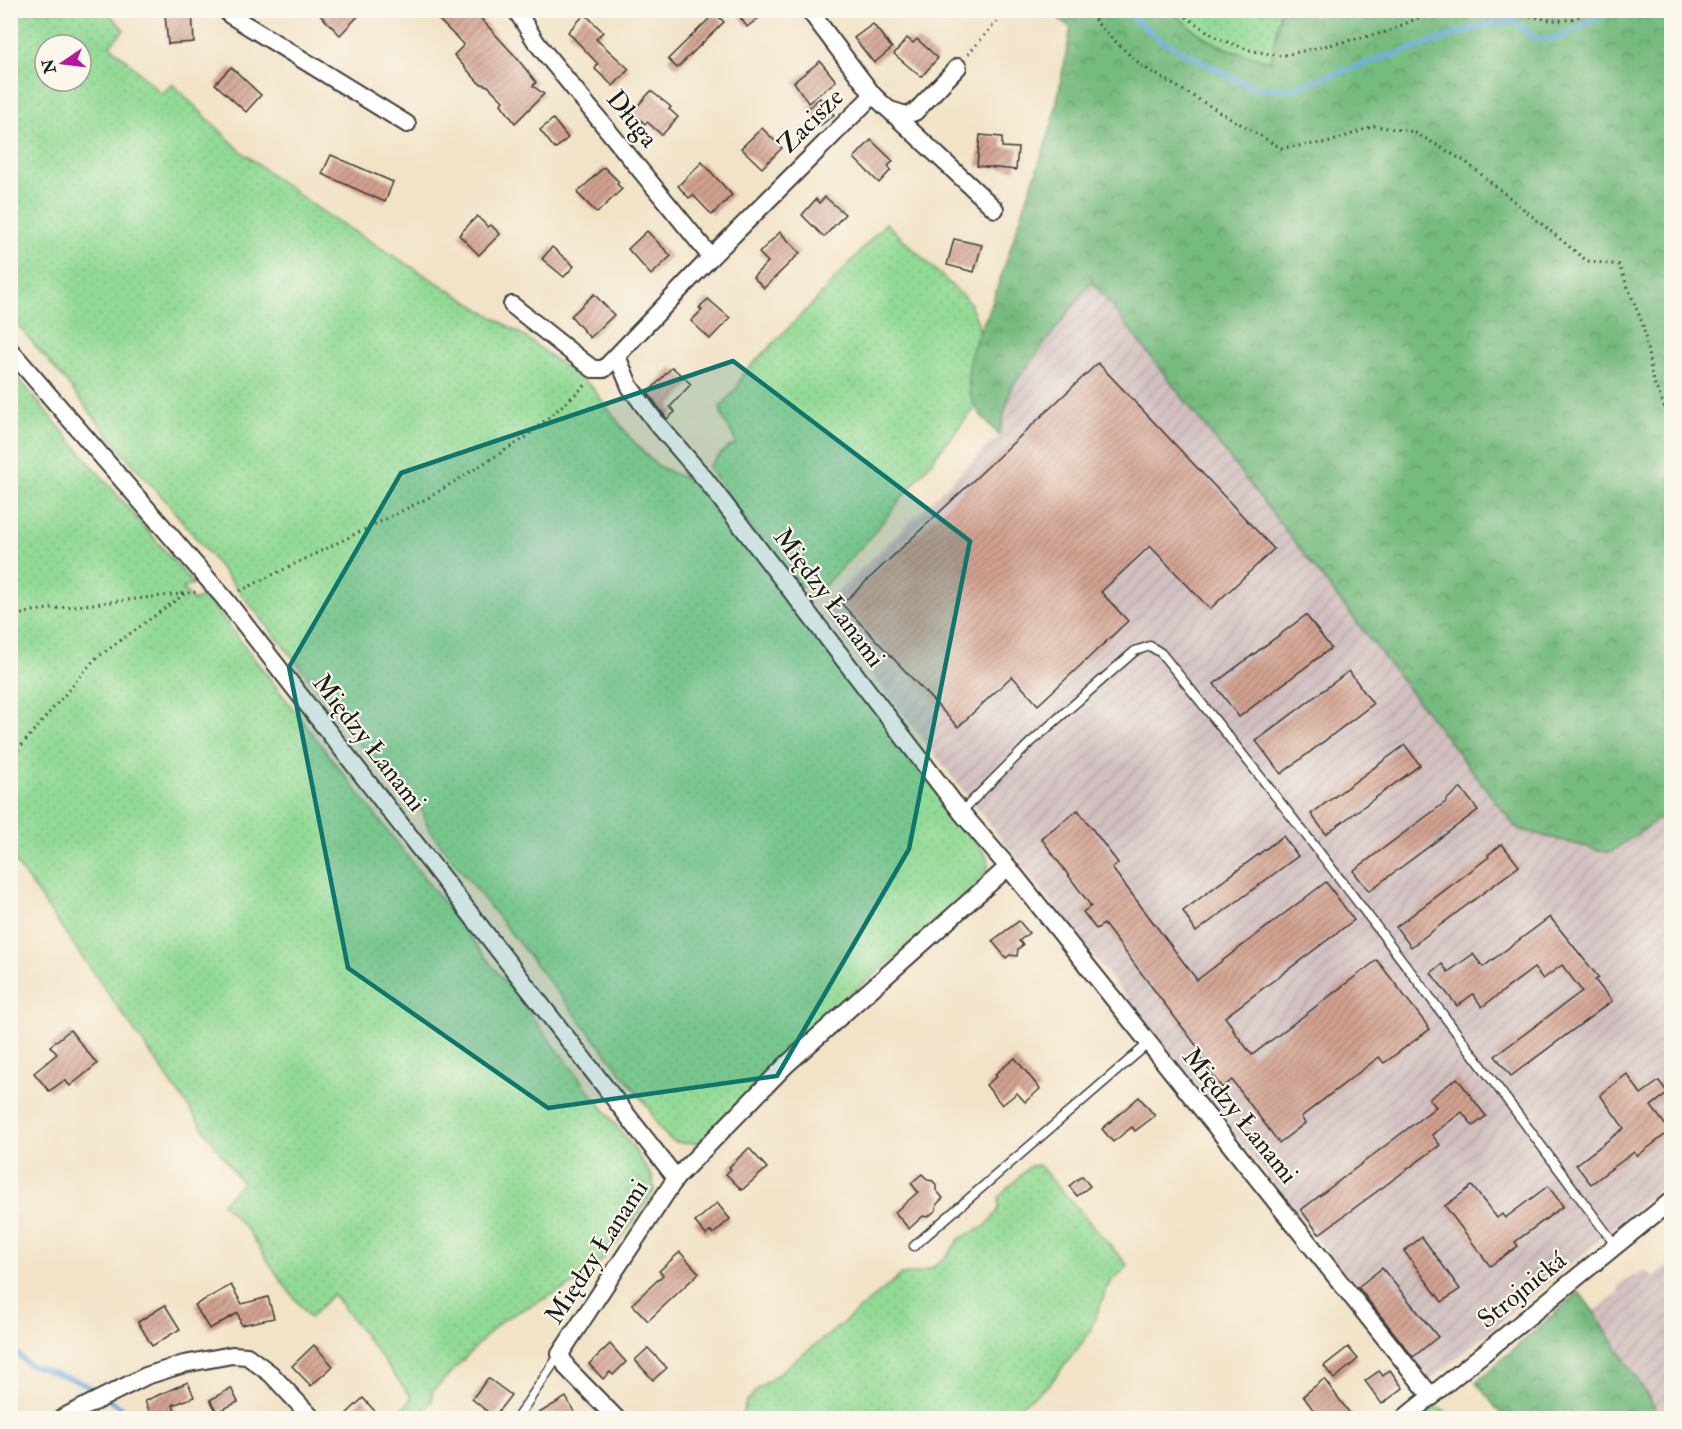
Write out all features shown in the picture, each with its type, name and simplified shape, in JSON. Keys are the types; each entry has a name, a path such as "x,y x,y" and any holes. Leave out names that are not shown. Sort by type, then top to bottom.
{"street":[{"path":"226,10 230,15 407,124"},
{"name":"Długa","path":"516,10 536,42 711,257"},
{"name":"Zacisze","path":"711,257 873,95 809,10"},
{"path":"888,109 906,115 915,112 958,67"},
{"path":"873,95 995,209"},
{"path":"512,305 593,369 604,369 711,257"},
{"name":"Między Łanami","path":"10,350 220,594 676,1178"},
{"name":"Między Łanami","path":"617,356 630,387 655,421 706,480 961,812 1008,867 1432,1397"},
{"name":"Między Łanami","path":"616,1419 567,1368 560,1354 676,1178 786,1065 1008,867"},
{"name":"Strojnická","path":"1404,1419 1671,1200"},
{"path":"62,1419 146,1376 184,1364 232,1355 247,1356 272,1374 312,1419"}],"lane":[{"path":"961,812 1030,743 1136,651 1150,646 1161,653 1247,758 1392,945 1616,1246"},
{"path":"914,1246 1149,1043"},
{"name":"Między Łanami","path":"517,1419 560,1354"}],"path":[{"path":"958,67 1007,10"},
{"path":"1087,10 1103,30 1142,66 1281,148 1330,142 1374,126 1414,132 1466,162 1587,261 1619,265 1643,325 1653,381 1671,423"},
{"path":"1176,10 1217,38 1249,50 1281,56 1386,32 1436,10"},
{"path":"1508,10 1551,21 1566,22 1585,15 1591,10"},
{"path":"10,618 32,611 186,593 220,594 428,498 525,438 604,369"},
{"path":"10,759 95,659 186,593"}],"highlighted area":[{"path":"733,361 970,541 909,849 777,1076 548,1108 348,968 289,667 401,473"}],"shaded area":[{"path":"1092,281 1294,540 1610,853 1671,810 1671,1180 1429,1381 820,609 999,435 1011,388"},
{"path":"1671,1263 1671,1411 1661,1417 1594,1312 1619,1293 1618,1285 1645,1270 1654,1277"}],"green space":[{"path":"10,11 107,11 124,30 110,45 162,94 172,84 240,150 327,215 521,334 591,386 631,439 655,464 701,484 951,807 987,857 988,867 985,875 974,890 836,1007 702,1142 681,1143 668,1138 632,1086 429,830 423,812 393,775 360,745 311,680 11,317"},
{"path":"1049,11 1170,11 1205,38 1231,51 1271,61 1280,11 1671,11 1671,810 1610,853 1517,829 1092,281 1011,388 999,435 980,413 970,395 968,370 970,358 989,312 1053,122 1071,28"},
{"path":"1170,11 1280,11 1272,61 1242,54 1217,44"},
{"path":"886,223 971,304 979,327 969,375 975,407 868,540 816,594 811,589 790,582 708,467 727,448 736,444 722,417 720,407 737,388 742,375 819,297"},
{"path":"10,369 193,584 183,588 193,601 203,597 214,607 632,1146 653,1178 654,1191 628,1230 586,1278 502,1320 432,1392 432,1401 418,1418 410,1418 400,1411 412,1398 333,1294 310,1318 282,1282 249,1232 222,1203 242,1183 11,856"},
{"path":"1039,1165 1128,1266 1110,1282 1088,1335 1049,1385 1004,1418 743,1418 741,1416 747,1401 758,1389 901,1275 918,1273 933,1267 948,1255 960,1238 986,1226 999,1209 999,1197 1030,1166"},
{"path":"1579,1292 1661,1417 1671,1411 1671,1418 1504,1418 1476,1382"},
{"path":"1436,1407 1446,1412 1451,1418 1420,1418"}],"building":[{"path":"315,10 364,10 340,35"},
{"path":"445,10 473,10 536,82 533,86 544,94 515,123 501,104 503,101 488,86 479,83 454,55 464,45 437,18"},
{"path":"735,10 769,10 747,27"},
{"path":"192,12 194,42 168,44 165,15"},
{"path":"715,13 724,22 677,68 668,59"},
{"path":"585,14 603,32 596,39 629,69 613,86 595,69 598,64 568,32"},
{"path":"873,24 892,48 874,63 854,38"},
{"path":"907,38 913,43 917,39 938,58 921,77 894,54"},
{"path":"820,61 836,81 808,103 794,82"},
{"path":"231,67 261,95 246,112 215,84"},
{"path":"651,91 671,107 669,109 678,117 662,135 632,112"},
{"path":"820,98 834,115 821,125 807,109"},
{"path":"553,119 568,138 555,149 540,130"},
{"path":"762,128 782,148 762,168 741,148"},
{"path":"980,135 1002,137 1002,147 1018,148 1016,170 977,166"},
{"path":"871,140 893,161 888,166 891,170 879,183 854,158"},
{"path":"331,155 393,182 385,202 322,174"},
{"path":"702,162 732,195 712,215 693,195 689,198 678,186"},
{"path":"604,167 619,182 617,184 622,189 597,213 577,193"},
{"path":"825,197 845,214 824,237 802,215 816,199 819,203"},
{"path":"477,216 488,227 491,225 500,234 479,255 459,235"},
{"path":"647,231 671,256 651,275 628,249"},
{"path":"780,232 800,253 764,288 753,277 768,262 759,253"},
{"path":"954,239 982,245 974,272 947,265"},
{"path":"552,247 574,266 564,277 542,259"},
{"path":"594,294 614,315 590,338 571,316"},
{"path":"708,299 730,318 710,339 691,321 702,310 699,308"},
{"path":"1098,363 1274,549 1210,609 1150,546 1101,592 1128,621 1038,705 1012,676 958,727 842,604"},
{"path":"672,367 691,384 670,407 675,412 667,419 648,393"},
{"path":"1306,615 1331,648 1239,717 1214,684"},
{"path":"1349,671 1373,704 1281,774 1256,741"},
{"path":"1405,745 1420,765 1326,834 1311,814"},
{"path":"1461,788 1478,810 1369,891 1353,871"},
{"path":"1078,810 1118,863 1112,868 1197,980 1326,882 1354,920 1225,1017 1252,1055 1377,960 1430,1029 1384,1063 1379,1057 1301,1117 1305,1123 1279,1143 1232,1080 1222,1088 1198,1056 1202,1053 1104,924 1096,929 1083,912 1091,906 1041,838"},
{"path":"1283,836 1298,856 1196,932 1183,911"},
{"path":"1502,844 1519,866 1411,947 1396,927 1489,857 1488,855"},
{"path":"1550,917 1599,978 1595,980 1612,1001 1511,1076 1495,1056 1582,991 1562,965 1543,979 1534,968 1482,1007 1473,994 1457,1006 1431,973 1442,964 1448,972 1473,954 1483,967"},
{"path":"1019,921 1029,933 1019,941 1023,945 1018,949 1017,956 1010,955 1006,958 992,941"},
{"path":"70,1030 97,1064 70,1086 65,1080 49,1091 34,1073 57,1054 50,1046"},
{"path":"1015,1058 1040,1089 1025,1102 1017,1093 1002,1105 986,1085 997,1076 995,1074"},
{"path":"1627,1074 1641,1094 1659,1081 1668,1093 1651,1106 1670,1131 1637,1156 1634,1152 1591,1184 1576,1165 1624,1128 1600,1095"},
{"path":"1457,1078 1486,1116 1473,1126 1462,1112 1432,1135 1440,1145 1319,1234 1301,1210 1436,1107 1429,1099"},
{"path":"1139,1097 1155,1116 1135,1131 1132,1127 1113,1142 1102,1129"},
{"path":"749,1148 767,1168 742,1190 726,1174 731,1169 729,1167"},
{"path":"922,1174 928,1180 933,1181 936,1190 943,1198 937,1204 936,1210 928,1217 923,1216 909,1229 895,1212 918,1192 911,1183"},
{"path":"1082,1176 1090,1186 1077,1196 1069,1186"},
{"path":"1472,1186 1497,1218 1502,1214 1505,1218 1548,1186 1563,1206 1515,1242 1518,1246 1490,1266 1445,1206"},
{"path":"717,1203 730,1219 713,1234 711,1231 706,1235 695,1222"},
{"path":"1422,1237 1460,1289 1442,1302 1404,1251"},
{"path":"680,1252 699,1273 648,1321 632,1304 663,1275 659,1271"},
{"path":"1382,1268 1438,1337 1413,1357 1358,1287"},
{"path":"231,1285 242,1304 268,1297 274,1318 241,1325 238,1313 209,1329 195,1305"},
{"path":"165,1305 180,1329 152,1346 138,1322"},
{"path":"610,1344 626,1362 613,1375 610,1372 603,1379 589,1364"},
{"path":"314,1345 333,1366 311,1386 292,1366"},
{"path":"1348,1347 1358,1359 1334,1379 1324,1366"},
{"path":"648,1348 667,1368 653,1380 635,1360"},
{"path":"1390,1370 1403,1388 1382,1404 1365,1381 1379,1371 1383,1376"},
{"path":"488,1378 511,1395 494,1417 472,1399"},
{"path":"1324,1379 1354,1419 1320,1419 1303,1396"},
{"path":"188,1382 194,1397 173,1405 178,1419 153,1419 145,1401"},
{"path":"231,1388 238,1402 217,1412 210,1400"},
{"path":"566,1397 578,1419 529,1419"},
{"path":"363,1398 382,1419 341,1419"}],"waterway":[{"path":"1123,10 1159,39 1253,88 1289,89 1482,26 1515,21 1536,39 1558,38 1614,10"},
{"path":"10,1347 28,1364 81,1382 122,1408 125,1418"}]}
